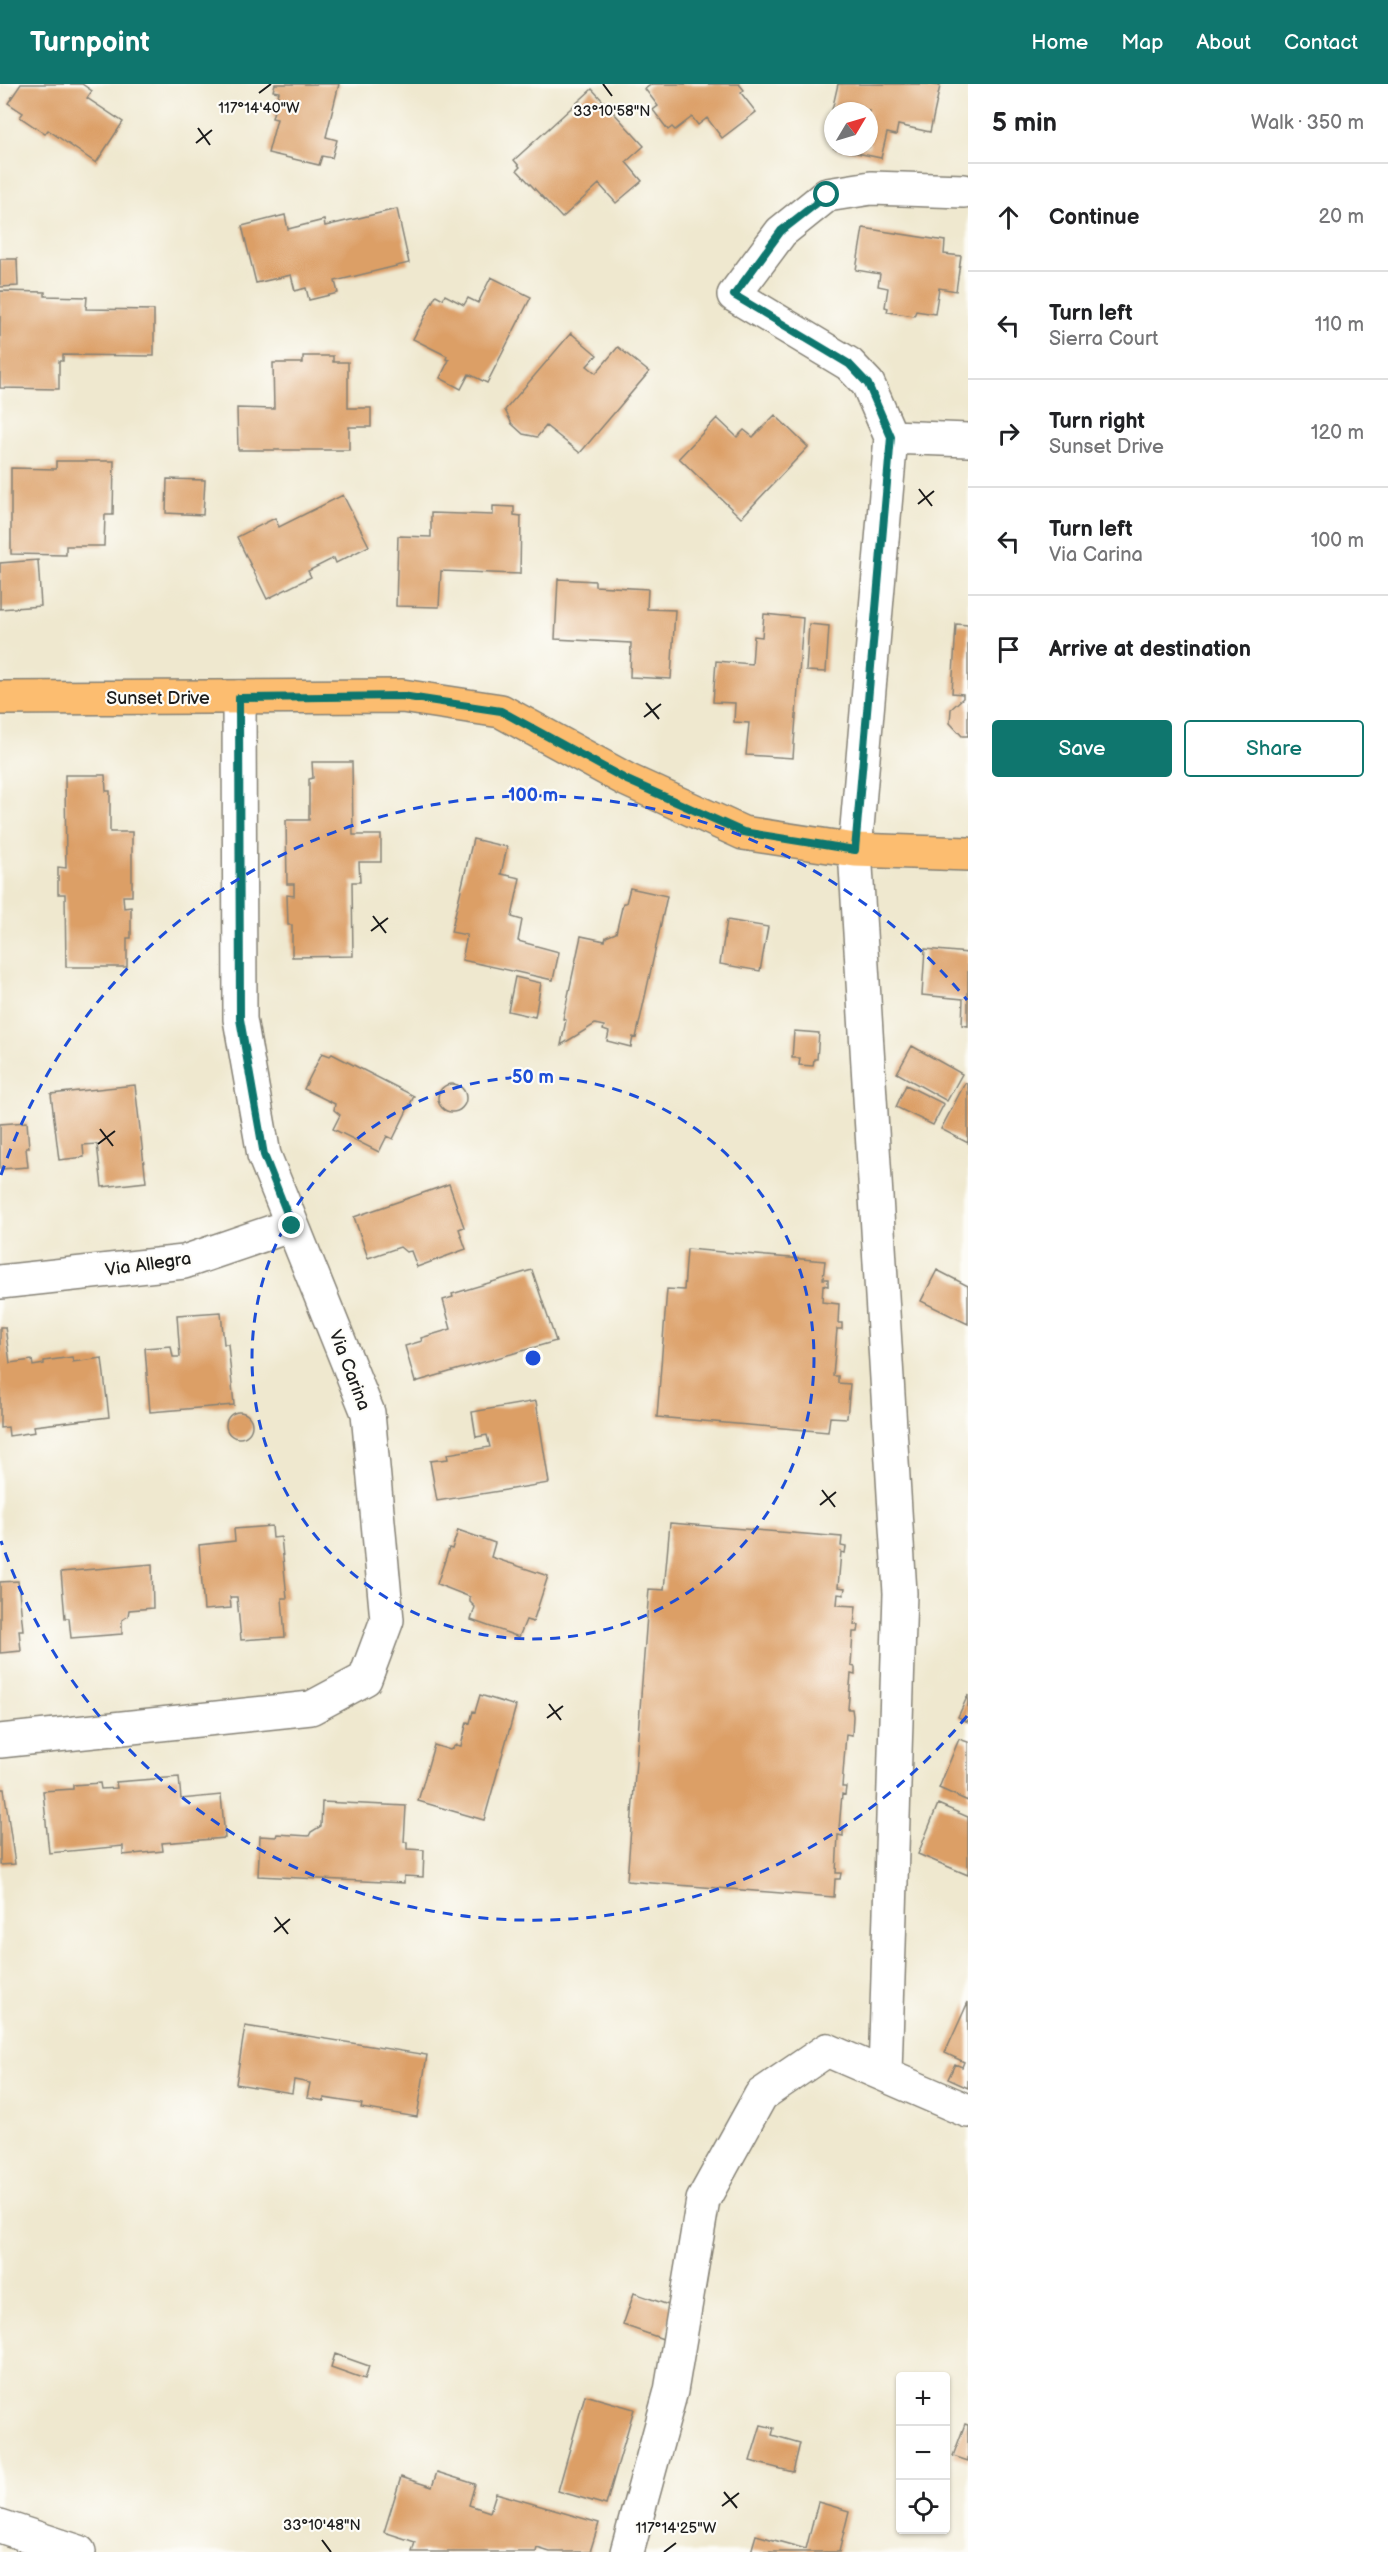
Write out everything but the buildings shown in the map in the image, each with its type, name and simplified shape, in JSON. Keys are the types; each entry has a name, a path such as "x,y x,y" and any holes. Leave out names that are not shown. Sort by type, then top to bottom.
{"main road":[{"name":"Sunset Drive","path":"0,698 402,696 501,711 627,780 743,832 855,850 968,854"}],"street":[{"path":"885,2073 900,1593 855,850 891,437 868,384 849,364 734,295 781,231 827,195 871,188 964,191"},
{"path":"891,437 968,440"},
{"name":"Via Carina","path":"0,1741 310,1708 365,1679 387,1620 368,1413 264,1155 240,1019 239,698"},
{"name":"Via Allegra","path":"0,1282 184,1262 292,1226"},
{"path":"627,2552 671,2391 703,2200 761,2095 827,2050 968,2110"},
{"path":"0,2526 79,2552"}],"route":[{"path":"292,1226 264,1155 240,1019 239,698 402,696 454,702 501,711 627,780 743,832 855,850 891,437 868,384 849,364 734,295 781,231 827,195"}]}
